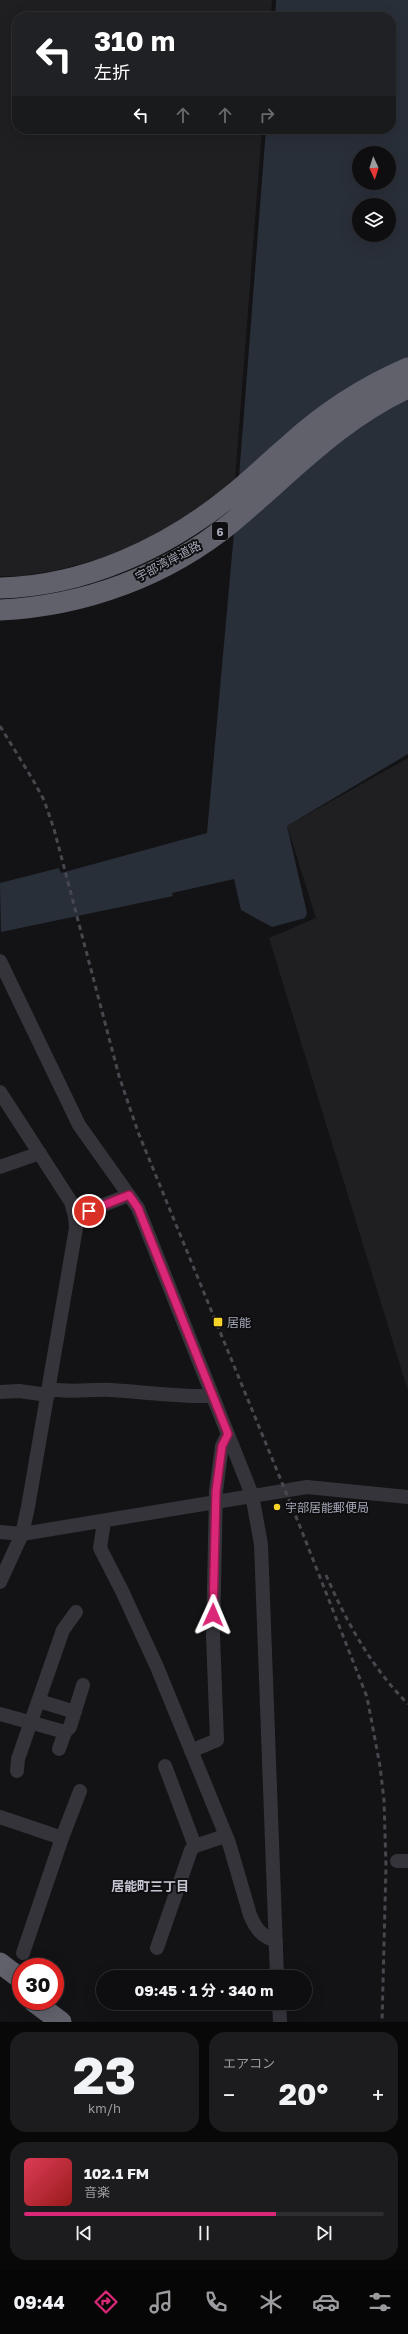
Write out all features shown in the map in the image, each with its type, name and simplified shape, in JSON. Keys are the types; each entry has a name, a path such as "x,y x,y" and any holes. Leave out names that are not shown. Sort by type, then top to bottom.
{"highway":[{"name":"宇部湾岸道路","path":"0,588 43,584 90,573 129,559 160,544 199,520 227,499 289,444 343,402 377,382 408,368"},
{"name":"宇部湾岸道路","path":"0,610 41,606 82,598 142,577 180,558 231,523 304,457 341,428 376,405 408,388"},
{"path":"0,1963 12,1973"},
{"path":"0,1976 12,1985"},
{"path":"45,2010 61,2022"},
{"path":"61,2010 77,2022"}],"street":[{"path":"0,961 79,1125 129,1195 146,1225 252,1495 261,1544 277,1970"},
{"path":"0,1092 40,1153 70,1202 76,1216 76,1228 61,1311 36,1471 22,1534 0,1582"},
{"path":"0,1167 40,1153"},
{"path":"76,1216 129,1195"},
{"path":"0,1392 66,1392 103,1390 194,1397 213,1396"},
{"path":"191,1751 217,1740 213,1636 216,1502 222,1446 228,1434"},
{"path":"0,1532 22,1534 104,1522 252,1495 307,1487 408,1497"},
{"path":"104,1522 100,1548 157,1667 229,1843 254,1926 263,1936 276,1941"},
{"path":"17,1771 18,1760 63,1630 76,1612"},
{"path":"59,1749 65,1732 70,1727 83,1685"},
{"path":"39,1701 75,1712"},
{"path":"0,1714 65,1732"},
{"path":"165,1766 195,1846"},
{"path":"23,1953 62,1838 80,1791"},
{"path":"0,1817 62,1838"},
{"path":"157,1948 191,1850 195,1846 225,1836"},
{"path":"279,2010 280,2022"}],"shaded area":[{"path":"0,0 272,0 271,12 12,12 12,134 262,134 235,480 190,514 155,535 116,554 59,570 21,576 0,576"},
{"path":"276,0 408,0 408,754 287,826 307,913 305,918 272,927 241,910 234,879 172,893 173,896 1,932 0,883 59,868 61,873 207,833 239,477 266,134 396,134 396,12 275,12"},
{"path":"408,758 408,1391 269,938 316,918 287,826"}],"railway":[{"path":"0,726 44,800 54,829 119,1076 138,1132 301,1529 367,1697 380,1766 384,1800 386,1867 382,2022"},
{"path":"326,1575 351,1626 371,1659 382,1675 408,1704"}],"place":[{"name":"居能","path":"218,1322"},
{"name":"宇部居能郵便局","path":"277,1507"}],"district":[{"name":"居能町三丁目","path":"150,1886"}],"route":[{"path":"89,1211 129,1195 138,1208 228,1434 222,1446 216,1491 213,1615"}]}
